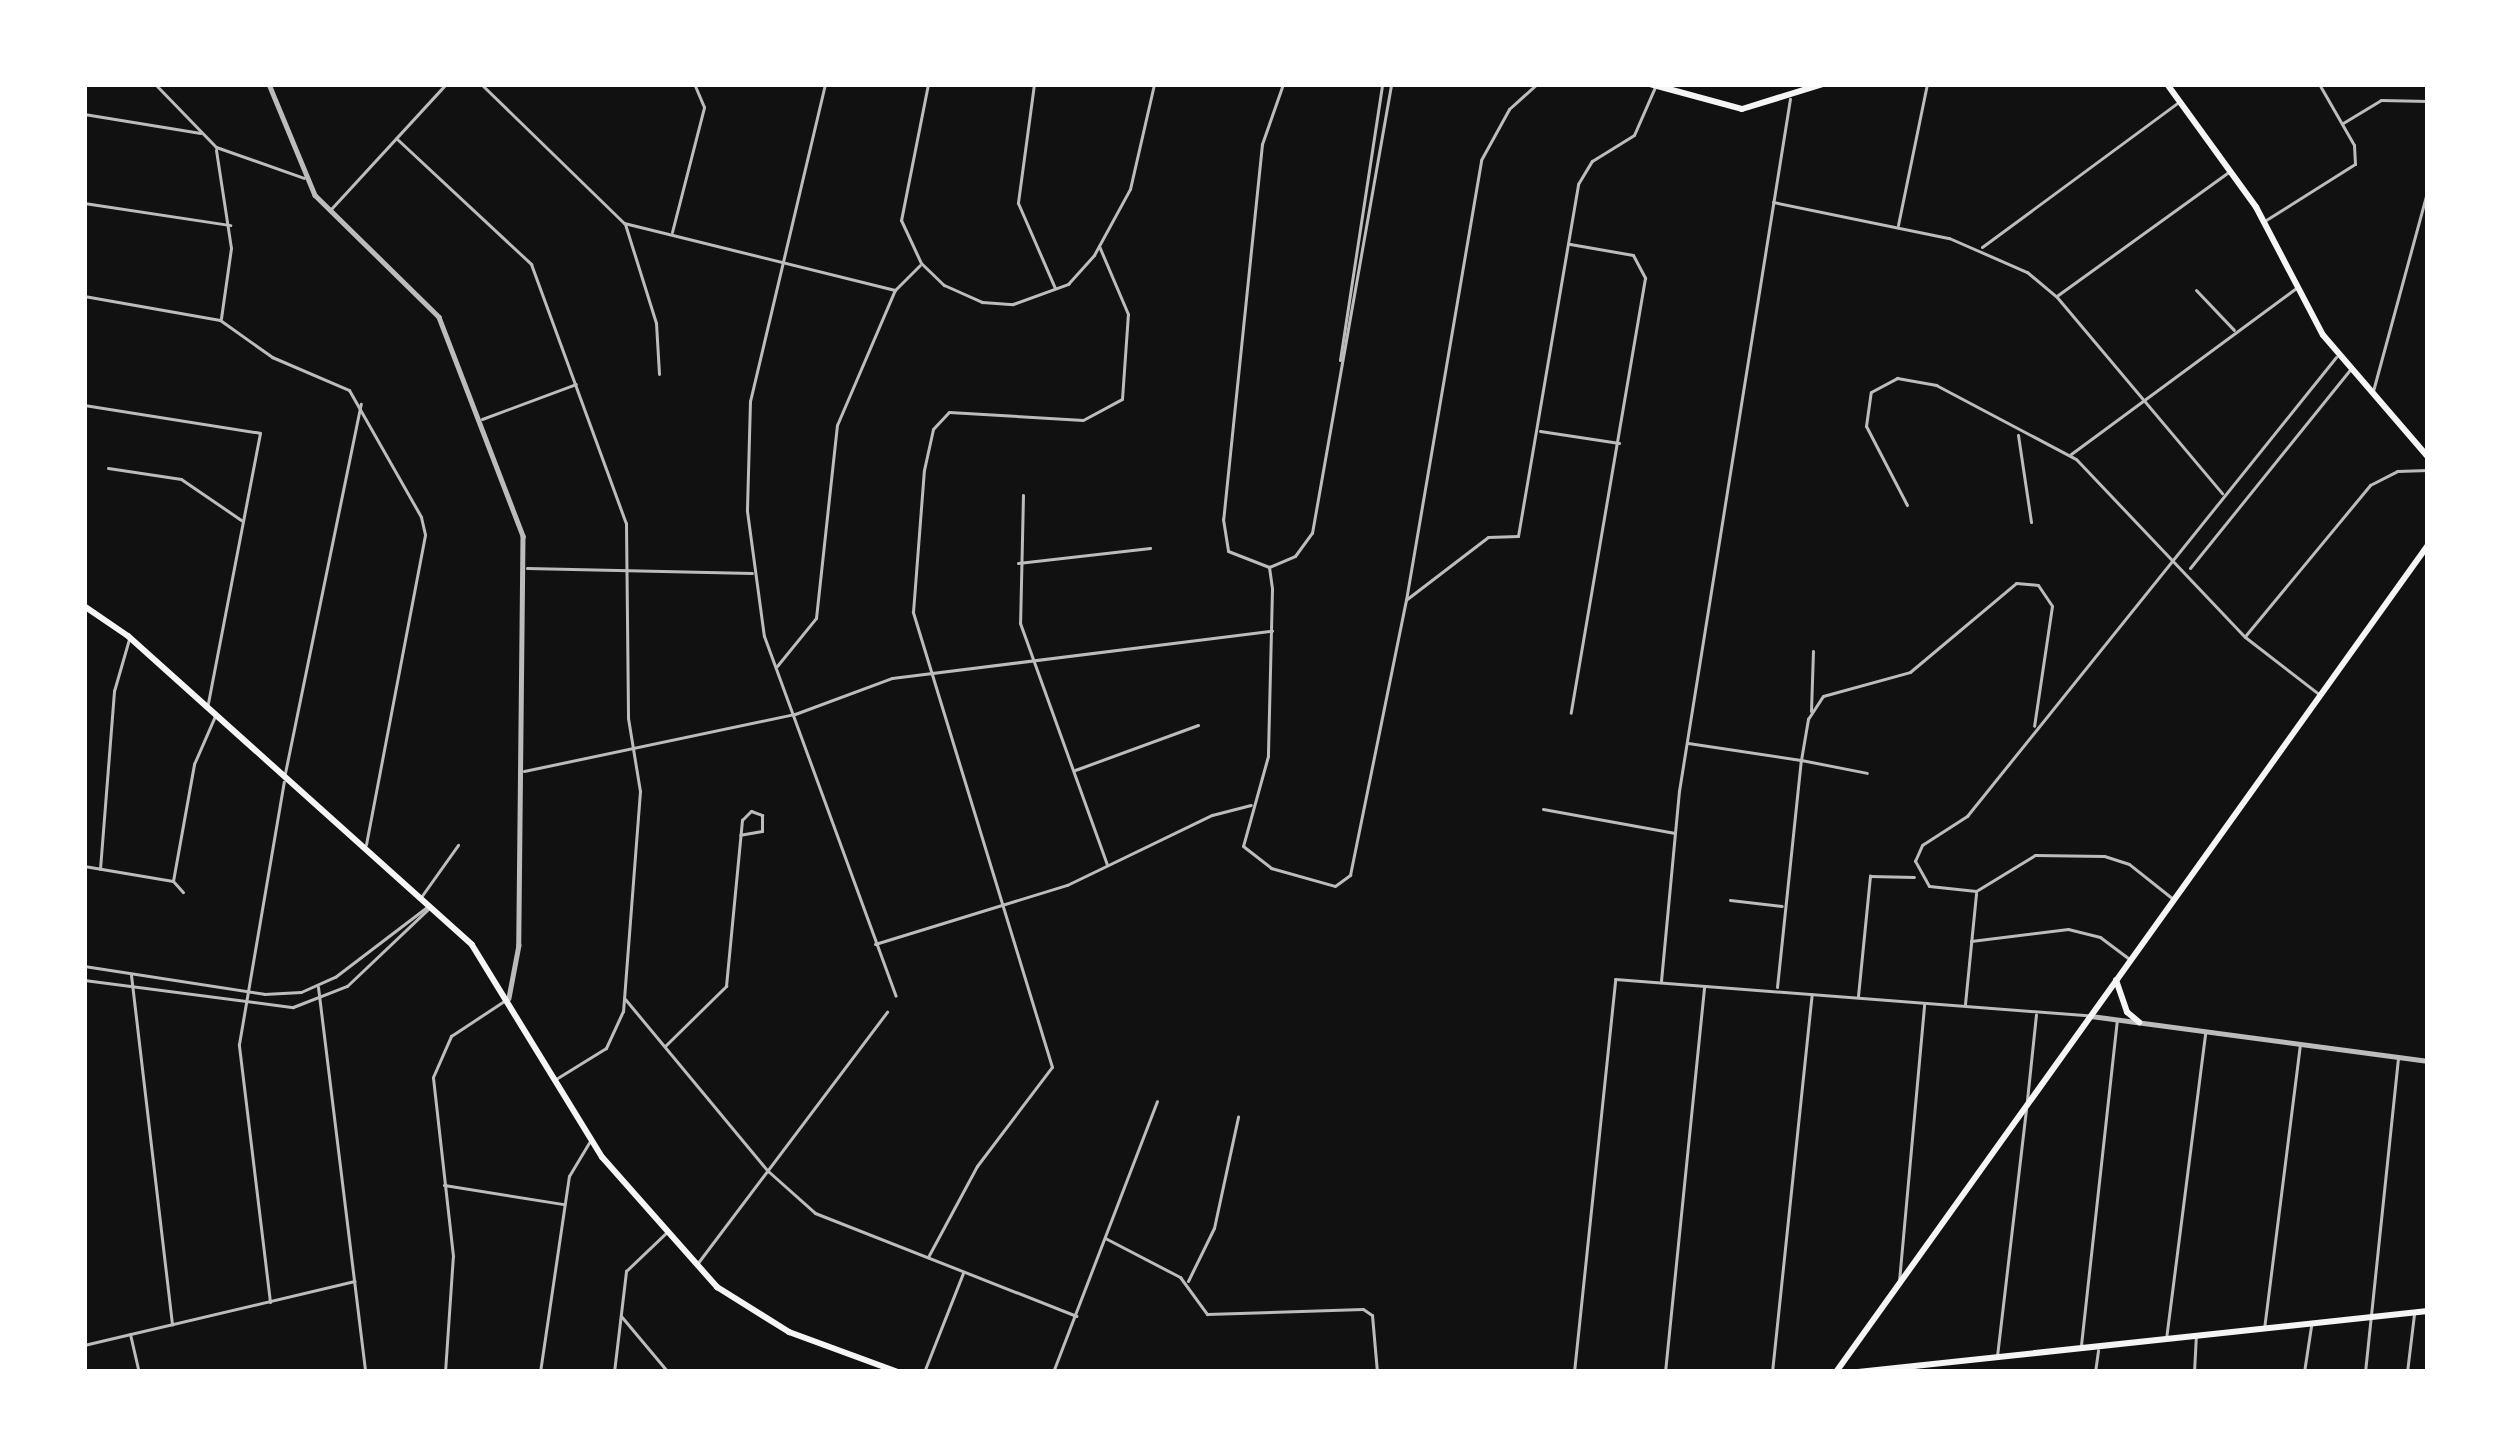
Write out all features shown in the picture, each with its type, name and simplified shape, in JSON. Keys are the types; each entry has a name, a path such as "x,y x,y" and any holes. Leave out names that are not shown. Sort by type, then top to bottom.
{"main road":[{"path":"1653,85 1732,108 1823,84"},
{"path":"2167,84 2265,221 2338,354 2428,457"},
{"path":"1836,1372 2428,545"},
{"path":"84,606 130,638 478,951 592,1141 696,1265 761,1318 898,1372"},
{"path":"2116,980 2127,1012 2139,1022"},
{"path":"1858,1372 2428,1311"}],"street":[{"path":"155,84 215,147 304,178"},
{"path":"269,84 304,178 329,210 439,317 524,536 518,983 509,998 462,1027 438,1056 432,1098 453,1256 445,1372"},
{"path":"329,210 446,84"},
{"path":"481,84 624,223 656,323 658,374"},
{"path":"671,234 704,107 694,84"},
{"path":"825,84 746,432 752,573 815,791 896,996"},
{"path":"928,84 899,202 921,263 957,293 982,302 1013,304 1056,290 1100,246 1130,189 1154,84"},
{"path":"1034,84 1018,203 1056,290"},
{"path":"1283,84 1262,144 1223,532 1237,558 1269,567 1295,556 1312,533 1391,84"},
{"path":"1340,368 1342,315 1382,84"},
{"path":"1269,567 1274,631 1268,756 1245,854 1327,885 1346,880 1406,600 1481,160 1509,109 1537,84"},
{"path":"1898,227 1927,84"},
{"path":"2265,221 2354,168 2356,148 2319,84"},
{"path":"1406,600 1488,537 1518,536 1583,174 1634,135 1653,85"},
{"path":"1661,981 1686,743 1790,96"},
{"path":"1981,248 2180,100"},
{"path":"2342,124 2381,100 2428,101"},
{"path":"84,114 200,133"},
{"path":"396,138 527,257 623,511 630,571 632,746 640,791 624,998 606,1048 556,1079"},
{"path":"215,147 230,225 220,320"},
{"path":"2056,296 2231,170"},
{"path":"2372,392 2428,188"},
{"path":"1772,202 1981,248 2056,296 2224,495"},
{"path":"84,203 230,225"},
{"path":"624,223 895,290"},
{"path":"1569,244 1633,255 1644,271 1571,713"},
{"path":"928,1257 977,1166 1052,1074 913,613 934,429 961,410 1083,420 1116,406 1129,376 1131,336 1123,293 1100,246"},
{"path":"778,666 816,619 834,436 895,290 921,263"},
{"path":"2069,455 2298,286"},
{"path":"2196,290 2236,332"},
{"path":"84,296 220,320 361,404 425,528 364,853"},
{"path":"1918,877 1919,848 1962,822 2338,354"},
{"path":"2189,570 2351,369"},
{"path":"1907,506 1868,435 1867,403 1879,384 1904,378 1936,385 2069,455 2189,570 2245,637 2321,696"},
{"path":"482,419 578,384"},
{"path":"270,1302 239,1058 244,992 350,430 361,404"},
{"path":"84,405 260,433 207,709"},
{"path":"1538,430 1619,443"},
{"path":"2018,431 2031,522"},
{"path":"108,468 182,479 243,522"},
{"path":"2245,637 2370,485 2396,471 2428,470"},
{"path":"1023,495 1016,563 1029,657 1107,867"},
{"path":"1016,563 1150,548"},
{"path":"527,568 752,573"},
{"path":"1811,712 1846,685 1910,673 1998,593 2030,582 2050,597 2052,614 2034,729"},
{"path":"522,771 795,714 877,682 932,671 1274,631"},
{"path":"100,869 114,691 130,638"},
{"path":"1776,991 1801,760 1811,712 1813,651"},
{"path":"173,881 194,764 215,716"},
{"path":"1073,771 1198,725"},
{"path":"1686,743 1868,773"},
{"path":"875,944 1003,906 1107,867 1240,803 1253,806"},
{"path":"1543,809 1676,833"},
{"path":"663,1047 726,986 740,836 746,814 762,815 760,832 740,836"},
{"path":"420,898 458,844"},
{"path":"1858,998 1870,876 1918,877 1929,886 1976,891 2052,853 2121,860 2175,900"},
{"path":"84,866 173,881 183,892"},
{"path":"1964,1005 1976,891"},
{"path":"1730,900 1785,906"},
{"path":"84,966 244,992 318,987 429,906"},
{"path":"84,980 281,1009 322,999 370,968 429,906"},
{"path":"1972,940 2068,929 2100,938 2130,959"},
{"path":"130,974 172,1324"},
{"path":"1574,1372 1615,979 2091,1016 2428,1061"},
{"path":"1665,1372 1704,986"},
{"path":"318,987 365,1372"},
{"path":"1772,1372 1812,994"},
{"path":"624,998 768,1171 815,1213 1076,1316"},
{"path":"1899,1283 1924,1002"},
{"path":"696,1265 887,1012"},
{"path":"1990,1372 2036,1012"},
{"path":"2080,1350 2117,1019"},
{"path":"2166,1341 2205,1030"},
{"path":"2264,1330 2300,1044"},
{"path":"2365,1372 2398,1057"},
{"path":"1053,1372 1157,1101"},
{"path":"1188,1283 1214,1228 1238,1117"},
{"path":"540,1372 563,1204 575,1159 592,1141"},
{"path":"442,1185 563,1204"},
{"path":"614,1372 626,1271 667,1232"},
{"path":"1105,1238 1188,1283 1197,1307 1212,1315 1364,1309 1372,1315 1377,1372"},
{"path":"923,1372 964,1271"},
{"path":"84,1345 355,1281"},
{"path":"2407,1372 2415,1313"},
{"path":"620,1315 668,1372"},
{"path":"2304,1372 2311,1325"},
{"path":"130,1334 139,1372"},
{"path":"2194,1372 2196,1337"},
{"path":"2095,1372 2098,1348"},
{"path":"868,1372 872,1362"},
{"path":"358,1372 364,1364"}]}
